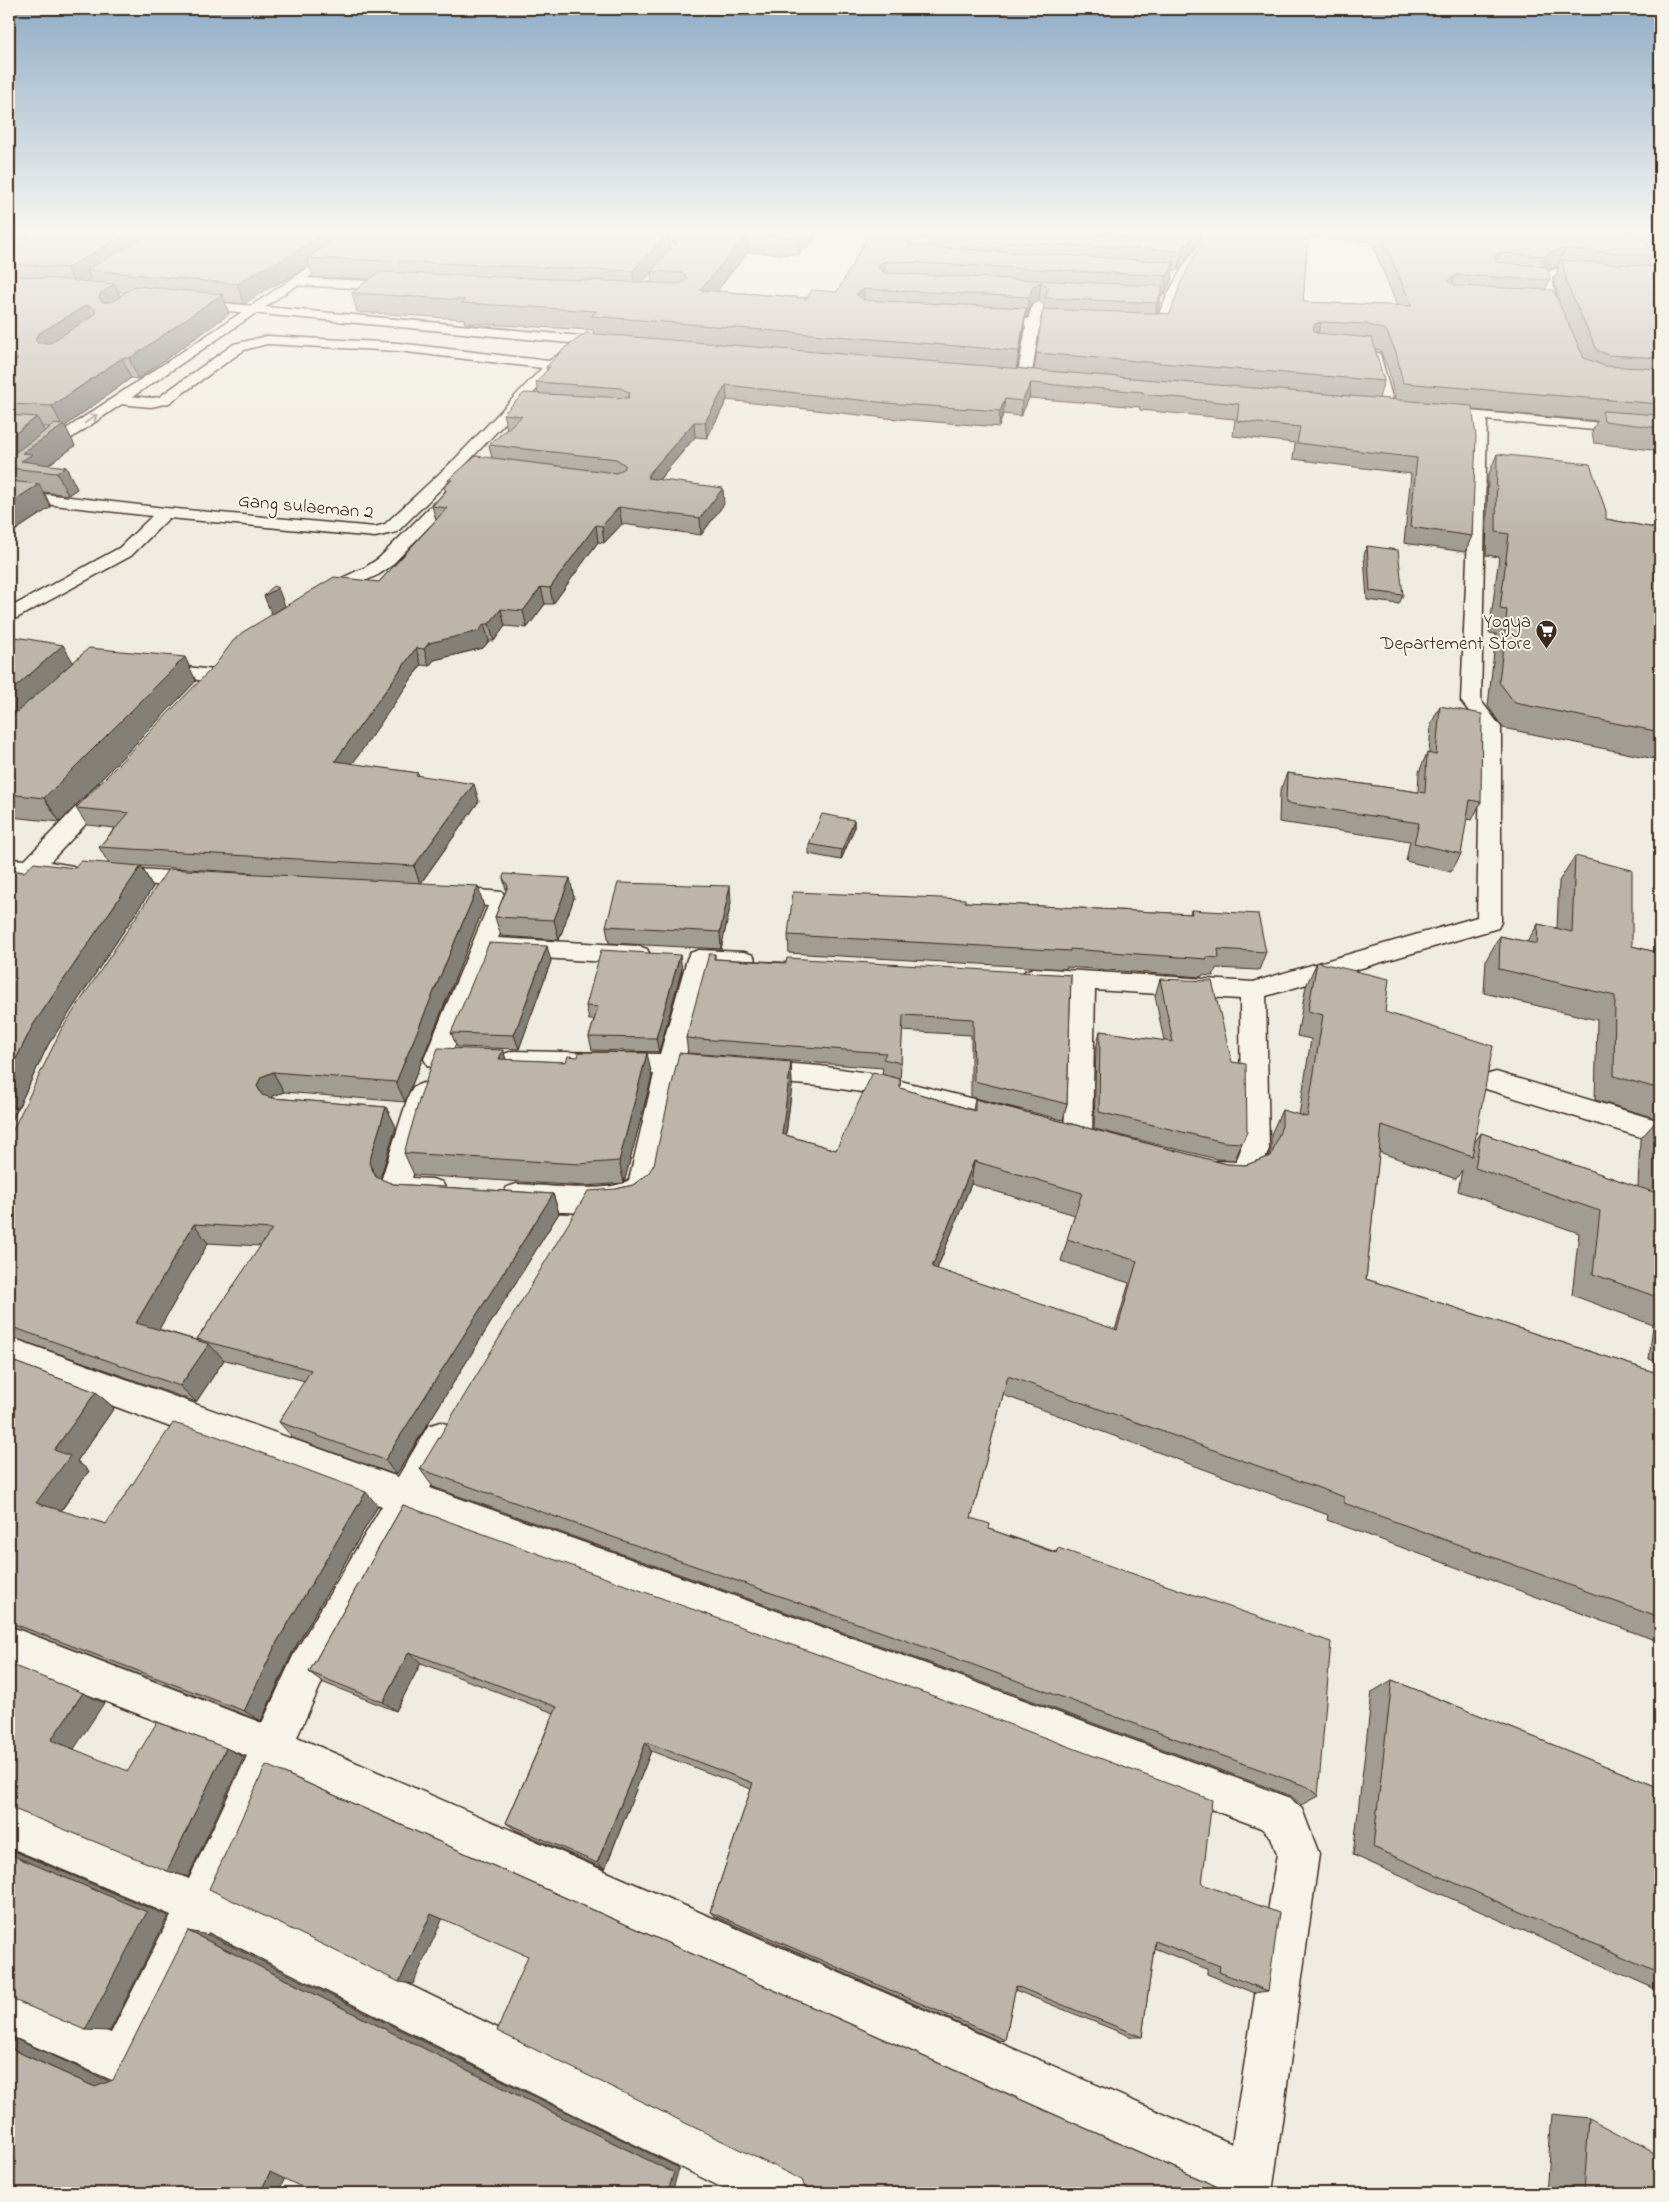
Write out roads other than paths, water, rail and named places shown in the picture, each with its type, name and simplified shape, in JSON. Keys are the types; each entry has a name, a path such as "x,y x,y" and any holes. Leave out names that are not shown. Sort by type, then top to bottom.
{"street":[{"path":"9,478 68,434 218,334"},
{"path":"398,347 419,334"},
{"path":"511,334 623,344"},
{"path":"1024,379 1031,334"},
{"path":"1563,334 1566,339"},
{"path":"118,400 151,403 164,400 239,347 257,341 288,339 398,347 552,365"},
{"name":"Gang sulaeman 2","path":"9,495 165,513 375,532 384,531 391,528 459,463 552,365 584,341"},
{"path":"1350,350 1372,354 1380,373 1383,408 1406,410"},
{"path":"517,402 536,403"},
{"path":"1425,411 1660,432"},
{"path":"1014,976 1253,991 1489,922 1491,727 1470,701 1480,416"},
{"path":"48,432 68,434"},
{"path":"305,604 335,586 372,572 385,562 479,466 459,463"},
{"path":"9,615 125,552 165,513"},
{"path":"136,668 220,668 201,690"},
{"path":"19,868 119,776"},
{"path":"19,868 220,882"},
{"path":"155,904 172,879"},
{"path":"426,894 494,898 498,900 500,905 415,1116 396,1181 397,1186 403,1189 450,1192"},
{"path":"484,946 768,962"},
{"path":"498,1194 576,1212 638,1192 642,1186 670,1064 680,958"},
{"path":"1078,1137 1083,980"},
{"path":"1190,1166 1217,1173 1235,1174 1248,1170 1255,1149 1253,991"},
{"path":"437,1059 670,1064 820,1076 868,1084 1106,1144"},
{"path":"1496,1082 1660,1132"},
{"path":"387,1114 415,1116"},
{"path":"9,1352 404,1497 926,1682 1274,1814 1287,1824 1298,1854 1249,2185 271,1746 9,1645"},
{"path":"9,2012 121,2061 199,1905 308,1668 404,1497 456,1412"},
{"path":"9,1826 199,1905 784,2193"}],"place":[{"name":"Yogya Departement Store","path":"1547,650"}]}
